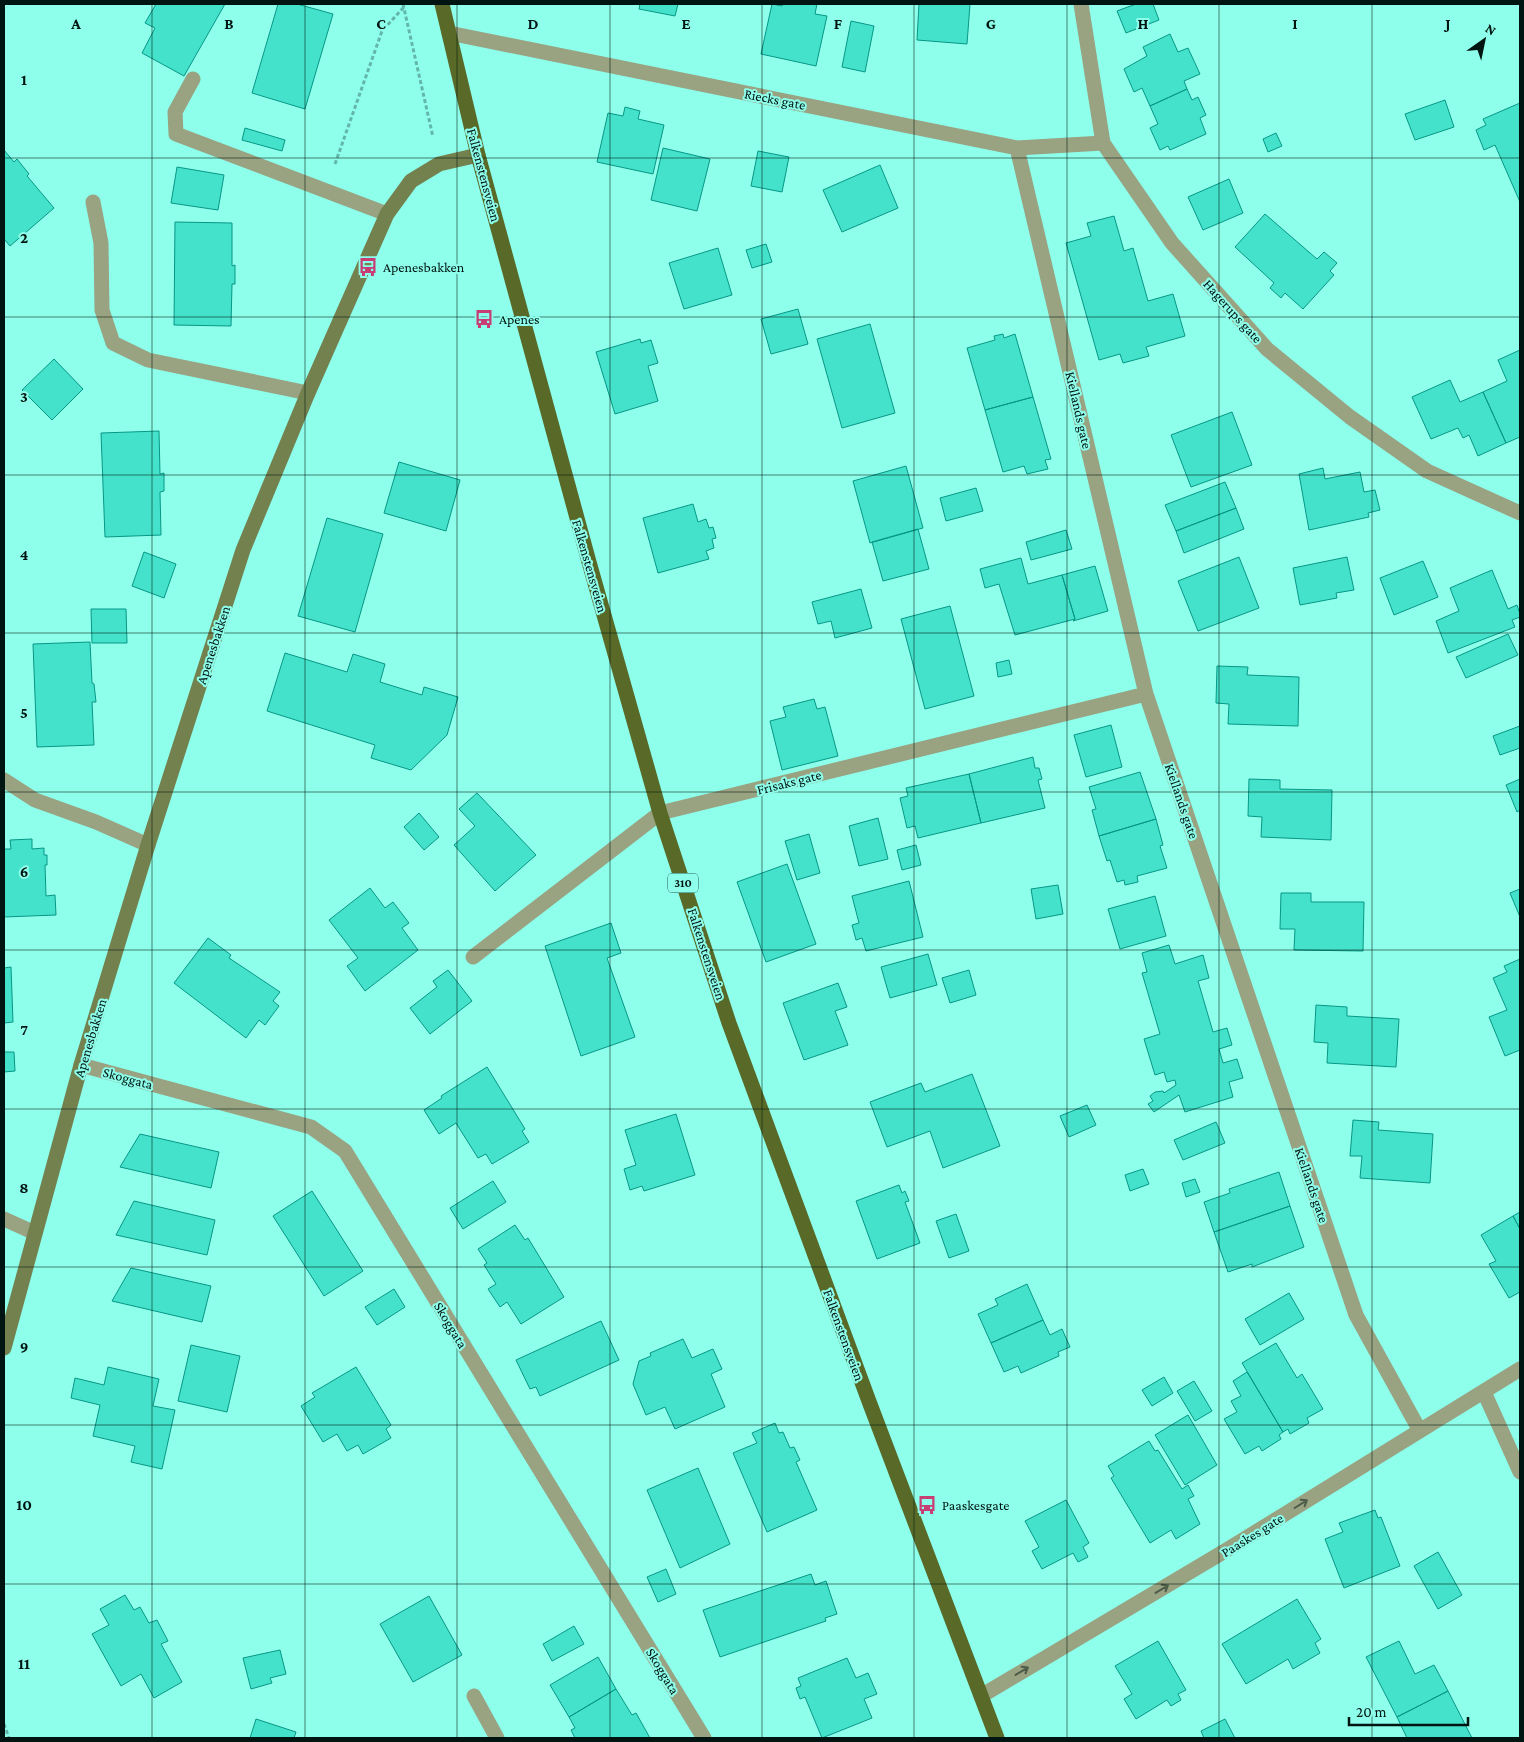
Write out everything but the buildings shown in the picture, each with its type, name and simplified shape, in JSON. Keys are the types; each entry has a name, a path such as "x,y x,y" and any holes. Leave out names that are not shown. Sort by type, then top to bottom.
{"main road":[{"name":"Falkenstensveien","path":"442,4 478,154 589,562 660,813 729,1023 997,1738"},
{"name":"Apenesbakken","path":"4,1348 81,1065 148,845 243,550 308,393 387,214 411,181 439,164 478,154"}],"street":[{"name":"Hagerups gate","path":"1081,4 1103,143 1172,244 1268,349 1350,417 1428,471 1520,514"},
{"name":"Riecks gate","path":"449,33 1017,148 1103,143"},
{"path":"193,79 175,112 176,134 387,214"},
{"name":"Kiellands gate","path":"1017,148 1146,694 1356,1315 1420,1430"},
{"path":"93,202 101,243 102,310 113,343 148,360 308,393"},
{"path":"1520,506 1520,514"},
{"name":"Frisaks gate","path":"474,957 660,813 1146,694"},
{"path":"4,780 35,800 96,822 148,845"},
{"name":"Skoggata","path":"81,1065 310,1127 344,1151 704,1738"},
{"path":"4,1219 35,1233"},
{"name":"Paaskes gate","path":"980,1696 1225,1551 1520,1369"},
{"path":"1484,1392 1520,1472"},
{"path":"474,1696 496,1738"}],"path":[{"path":"404,6 439,164"},
{"path":"326,190 382,31 404,6"},
{"path":"4,1724 9,1738"}],"place":[{"name":"Apenesbakken","path":"368,267"},
{"name":"Apenes","path":"484,319"},
{"name":"Paaskesgate","path":"927,1505"}]}
